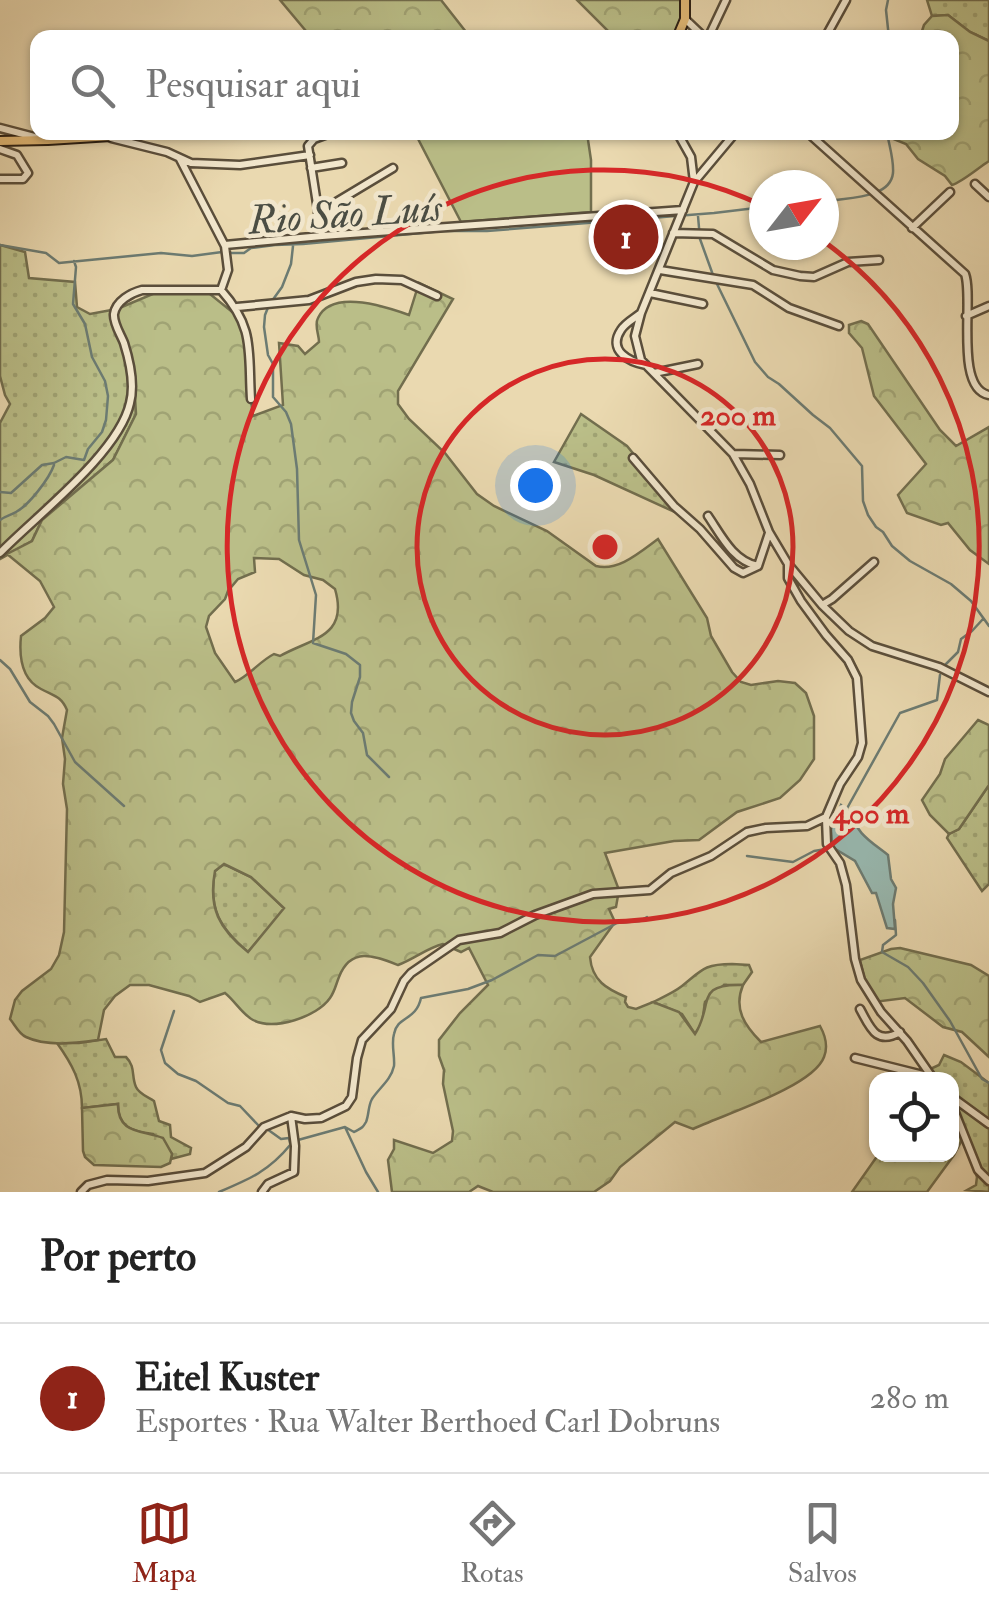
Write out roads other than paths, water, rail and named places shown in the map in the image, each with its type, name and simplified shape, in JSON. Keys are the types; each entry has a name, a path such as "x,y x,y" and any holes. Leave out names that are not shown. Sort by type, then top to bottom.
{"main road":[{"path":"680,30 685,0"},
{"path":"0,141 48,140"}],"street":[{"path":"711,30 726,0"},
{"path":"829,30 846,0"},
{"path":"685,19 698,30"},
{"path":"0,128 30,136"},
{"path":"118,140 191,163 240,165 310,155"},
{"path":"312,140 308,146 322,236"},
{"path":"681,140 691,158 694,182"},
{"path":"729,140 694,182 674,229 641,312 636,332 641,360 732,454 788,564 849,631 872,646 939,667 989,692"},
{"path":"816,140 965,274 969,362 981,394 989,395"},
{"path":"0,149 17,154 28,173 23,179 0,179"},
{"path":"180,158 226,249 228,270 221,290"},
{"path":"312,168 342,163"},
{"path":"318,214 393,168"},
{"path":"975,184 989,197"},
{"path":"912,228 950,192"},
{"path":"226,249 322,236 682,211"},
{"path":"674,229 721,238 773,270 789,275 814,277 848,262 879,260"},
{"path":"660,270 753,285 789,308 839,326"},
{"path":"236,307 308,300 356,282 376,279 402,280 437,296"},
{"path":"0,554 64,493 104,450 123,422 132,394 132,374 114,312 134,292 221,290 247,328 251,399"},
{"path":"650,293 704,304"},
{"path":"966,316 989,306"},
{"path":"641,312 620,330 618,346 623,356 650,369 698,364"},
{"path":"620,330 636,332"},
{"path":"618,346 636,345"},
{"path":"732,454 780,456"},
{"path":"633,458 674,506 743,574 758,566 769,532"},
{"path":"708,516 737,556 758,566"},
{"path":"822,604 874,562"},
{"path":"788,564 788,578 801,601 858,678 860,749 826,817 827,844 840,864 846,885 858,974 928,1072"},
{"path":"80,1192 88,1184 107,1180 148,1181 204,1173 246,1147 264,1128 291,1116 305,1120 336,1112 350,1102 362,1040 390,1009 404,980 458,940 500,933 593,894 654,888 672,873 711,856 747,832 806,826 826,817"},
{"path":"860,1010 880,1037 890,1038 900,1032"},
{"path":"855,1058 907,1072"},
{"path":"959,1105 989,1124"},
{"path":"262,1192 268,1184 294,1172 291,1116"},
{"path":"959,1120 978,1170 989,1181"}],"water":[{"path":"841,805 853,812 856,825 888,855 896,888 895,929 887,928 876,893 872,893 855,861 832,847 831,829"}],"waterway":[{"path":"888,0 888,30"},
{"path":"839,200 875,193 890,182 893,168 888,140"},
{"name":"Rio São Luís","path":"229,253 275,245 749,209"},
{"path":"698,216 700,239 713,275"},
{"name":"Rio São Luís","path":"0,245 46,253 59,263 161,253 192,256 222,252"},
{"path":"293,246 291,264 269,305 264,327 273,364 273,397 291,424 299,540 316,595 313,643 346,654 360,665 351,713 363,733 367,755 389,777"},
{"path":"0,492 11,493 42,465 66,457 84,460 106,420 105,381 92,357 85,324 73,304 74,261"},
{"path":"716,282 755,362 830,428 862,466 863,501 876,527 910,561 951,584 971,601 989,626"},
{"path":"0,520 27,504 54,465"},
{"path":"945,665 958,652 961,639 983,619"},
{"path":"0,660 30,702 54,724 75,762 124,806"},
{"path":"845,812 900,713 937,700 940,675"},
{"path":"747,856 793,862 826,849"},
{"path":"298,1140 345,1127 354,1132 363,1126 372,1099 392,1071 396,1028 415,1011 421,998 468,989 538,955 555,956 617,923 647,917"},
{"path":"895,920 896,935 883,945 882,952 908,967 923,983 950,1021 982,1079 989,1083"},
{"path":"174,1011 161,1050 165,1063 228,1103 240,1106 259,1126"},
{"path":"345,1127 378,1192"},
{"path":"267,1129 281,1139 289,1138 290,1143"},
{"path":"219,1192 258,1173 291,1144"}],"place":[{"name":"Eitel Kuster","path":"626,237"}]}
